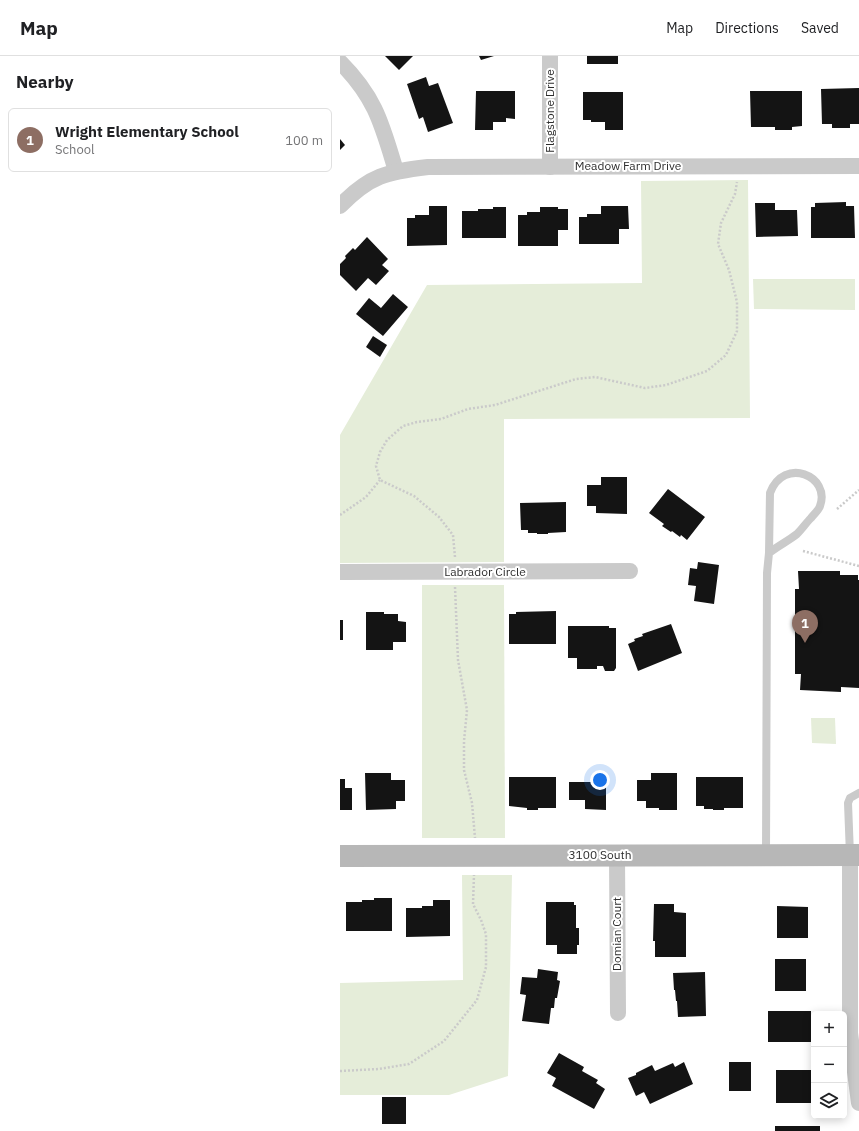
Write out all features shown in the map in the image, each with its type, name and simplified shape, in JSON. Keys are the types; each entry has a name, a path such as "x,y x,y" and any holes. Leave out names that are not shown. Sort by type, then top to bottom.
{"main road":[{"name":"3100 South","path":"340,856 854,855"}],"street":[{"name":"Flagstone Drive","path":"550,56 550,166"},
{"path":"340,62 360,84 375,109 384,131 396,171"},
{"name":"Meadow Farm Drive","path":"340,206 362,186 383,175 396,171 428,167 859,166"},
{"name":"Labrador Circle","path":"340,572 630,571"},
{"name":"Domian Court","path":"617,855 618,1013"},
{"path":"854,855 850,1033 859,1103"}],"lane":[{"path":"766,855 767,573 769,553 770,493 773,486 783,476 797,472 804,474 810,477 819,487 821,494 820,507 797,534 769,553"},
{"path":"854,855 848,803 850,798 859,793"}],"path":[{"path":"455,562 453,535 439,517 414,496 380,480 376,466 380,452 388,440 403,426 417,422 441,419 468,409 495,405 576,379 595,377 645,388 666,385 707,371 726,356 737,331 737,302 729,270 718,244 721,223 735,194 737,179"},
{"path":"340,515 366,497 380,480"},
{"path":"838,509 859,490"},
{"path":"803,551 859,566"},
{"path":"455,584 458,660 467,710 464,741 464,770 472,803 476,836"},
{"path":"340,1071 379,1069 409,1064 444,1042 477,1000 486,967 486,934 473,904 474,874"}],"green space":[{"path":"748,180 750,418 504,419 504,562 340,563 340,435 427,285 642,283 641,181"},
{"path":"753,279 855,279 855,310 754,309"},
{"path":"422,585 504,585 505,838 422,838"},
{"path":"811,718 835,718 836,744 812,743"},
{"path":"462,875 512,875 508,1076 449,1095 340,1095 340,983 463,980"}],"building":[{"path":"385,56 413,56 399,70"},
{"path":"479,56 494,56 481,60"},
{"path":"587,56 618,56 618,64 587,64"},
{"path":"426,77 429,86 438,83 453,123 428,132 423,117 419,119 407,84"},
{"path":"859,88 859,124 850,124 850,128 832,128 832,124 822,124 821,89"},
{"path":"476,91 515,91 515,119 506,118 506,122 493,122 493,130 475,130"},
{"path":"750,91 802,91 802,126 792,127 792,130 775,130 775,127 751,127"},
{"path":"583,92 623,92 623,130 605,130 605,122 591,122 591,120 583,120"},
{"path":"340,139 345,145 340,150"},
{"path":"846,202 846,206 854,206 855,238 811,238 811,207 815,207 815,203"},
{"path":"755,203 775,203 775,210 797,210 798,236 756,237"},
{"path":"429,206 447,206 447,245 407,246 407,218 415,218 415,215 429,215"},
{"path":"601,206 628,206 629,229 619,229 619,244 579,244 579,217 587,217 587,214 601,214"},
{"path":"493,207 506,207 506,238 462,238 462,211 478,211 478,209 493,209"},
{"path":"540,207 558,207 558,209 568,209 568,230 558,230 558,246 518,246 518,215 527,215 527,212 540,212"},
{"path":"367,237 388,259 382,265 389,271 376,285 368,278 356,291 340,275 340,264 353,248 355,250"},
{"path":"393,294 408,307 383,336 356,314 369,298 381,308"},
{"path":"373,336 387,345 380,357 366,347"},
{"path":"601,477 627,477 627,514 596,513 596,506 587,506 587,485 601,485"},
{"path":"668,489 705,517 687,540 681,535 680,537 662,526 664,524 649,513"},
{"path":"566,502 566,532 537,534 528,533 528,530 521,530 520,503"},
{"path":"698,562 719,565 714,604 694,601 696,586 688,585 690,568 697,569"},
{"path":"798,571 840,571 840,575 858,575 859,688 841,687 841,692 800,690 801,674 795,674 795,589 799,589"},
{"path":"556,611 556,644 509,644 509,614 516,614 516,612"},
{"path":"366,612 398,614 398,621 406,622 406,642 393,642 393,650 366,650"},
{"path":"340,620 343,620 343,640 340,640"},
{"path":"671,624 682,653 638,671 628,644 635,641 634,639 643,636 642,634"},
{"path":"568,626 609,626 609,628 616,628 616,668 614,671 605,671 603,666 597,666 597,669 577,669 577,658 568,658"},
{"path":"365,773 391,773 391,780 405,780 405,801 396,801 396,809 366,810"},
{"path":"651,773 677,773 677,810 646,808 646,801 637,801 637,780 651,780"},
{"path":"509,777 556,777 556,808 538,808 538,810 527,810 527,808 509,806"},
{"path":"696,777 743,777 743,808 724,808 724,810 713,810 704,809 704,806 696,806"},
{"path":"340,779 345,779 345,788 352,788 352,810 340,810"},
{"path":"569,782 606,782 606,810 585,809 585,800 569,800"},
{"path":"374,898 392,898 392,931 346,931 346,902 362,902 362,900 374,900"},
{"path":"433,900 450,900 450,936 406,937 406,908 433,906"},
{"path":"546,902 574,902 574,905 576,905 576,928 579,928 579,945 577,945 577,954 557,954 557,945 546,945"},
{"path":"654,904 674,904 674,912 686,913 686,957 655,957 655,941 653,941"},
{"path":"777,906 808,907 808,938 777,938"},
{"path":"775,959 806,959 806,991 775,991"},
{"path":"538,969 558,972 557,980 560,981 554,1008 551,1008 549,1024 522,1021 526,995 520,994 522,977 537,978"},
{"path":"705,972 706,1016 678,1017 673,973"},
{"path":"768,1011 811,1011 811,1042 768,1042"},
{"path":"559,1053 584,1067 582,1071 598,1080 596,1083 605,1089 594,1109 552,1086 556,1078 547,1073"},
{"path":"684,1062 693,1084 650,1104 644,1092 636,1096 628,1078 652,1065 655,1071 673,1063 675,1067"},
{"path":"729,1062 751,1062 751,1091 729,1091"},
{"path":"776,1070 811,1070 811,1103 776,1103"},
{"path":"382,1097 406,1097 406,1124 382,1124"},
{"path":"775,1126 820,1126 820,1131 775,1131"}],"place":[{"name":"Wright Elementary School","path":"805,643"}]}
